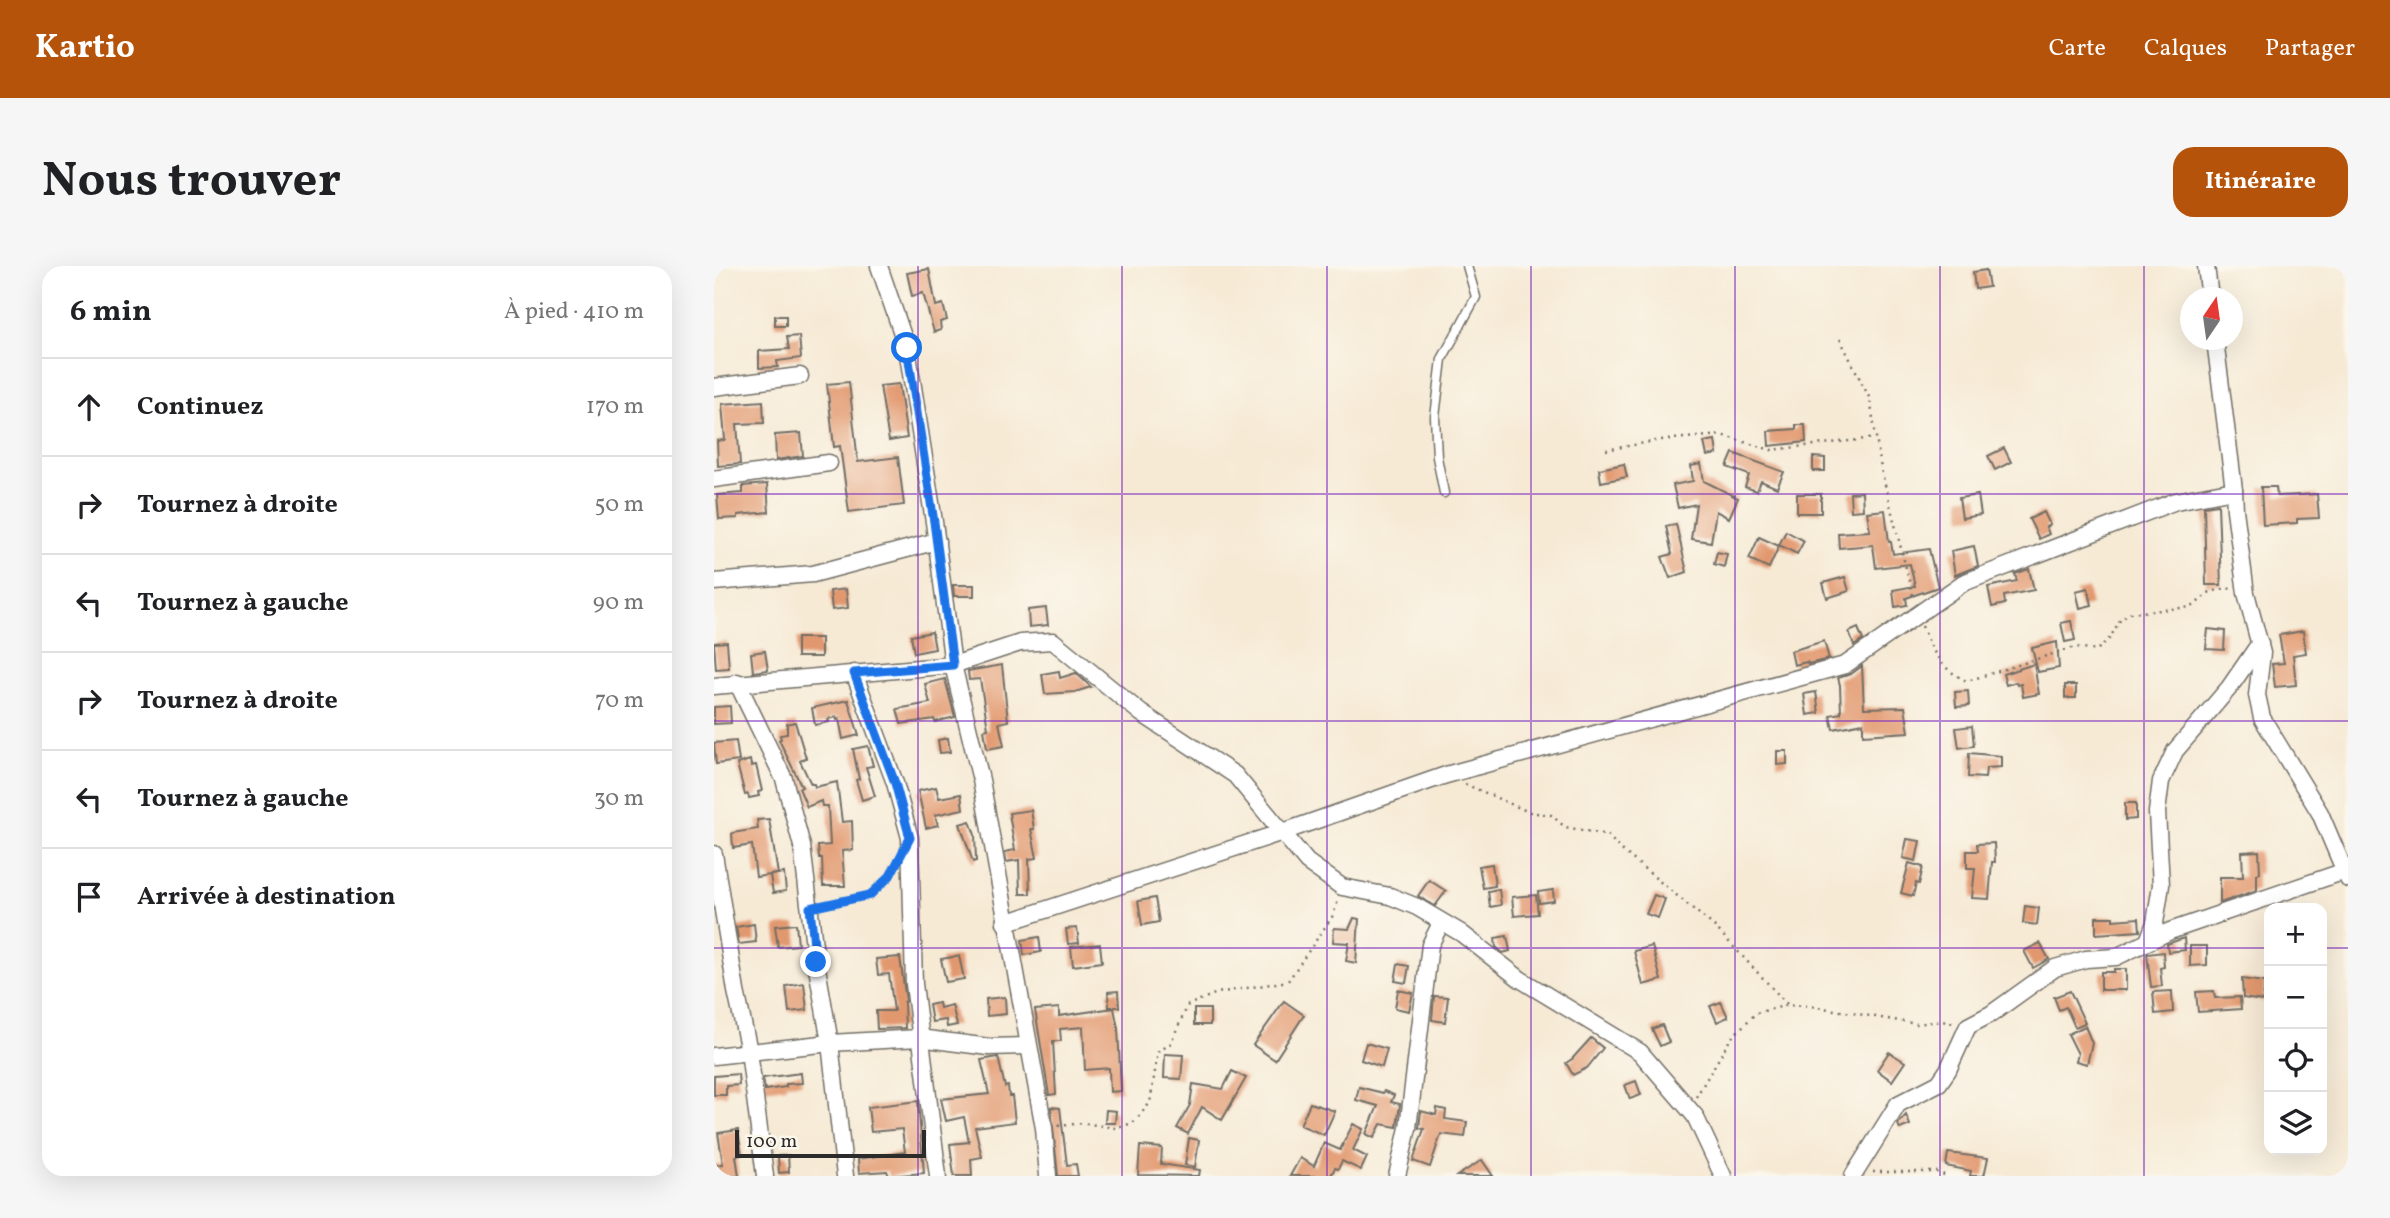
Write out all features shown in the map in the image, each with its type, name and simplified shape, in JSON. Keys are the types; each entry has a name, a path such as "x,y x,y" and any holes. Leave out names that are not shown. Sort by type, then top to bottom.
{"street":[{"path":"878,266 907,348 953,665 981,780 1027,1046 1044,1128 1048,1176"},
{"path":"2206,266 2209,287"},
{"path":"1854,1174 1898,1104 1939,1083 1948,1070 1968,1026 1991,1014 2055,968 2085,959 2116,957 2170,931 2347,874 2320,813 2262,718 2257,695 2262,653 2246,593 2217,350"},
{"path":"714,387 800,376"},
{"path":"714,479 829,463"},
{"path":"1005,923 1283,832 1446,775 1845,665 1963,583 2176,500 2234,490"},
{"path":"714,582 813,574 937,541"},
{"path":"714,686 953,665 1020,643 1053,641 1141,713 1235,775 1307,862 1342,887 1390,896 1417,907 1461,933 1520,979 1640,1052 1695,1116 1723,1176"},
{"path":"2148,941 2155,923 2161,886 2157,812 2161,782 2175,751 2228,688 2260,643"},
{"path":"854,673 895,783 910,838 914,984 938,1176"},
{"path":"737,682 784,779 802,845 830,1043 845,1176"},
{"path":"714,854 736,991 749,1051 765,1176"},
{"path":"1397,1176 1408,1128 1430,945 1441,922"},
{"path":"714,1056 830,1043 919,1038 989,1047 1027,1046"}],"lane":[{"path":"1444,493 1437,457 1435,416 1442,359 1476,297 1467,266"}],"path":[{"path":"1606,450 1661,440 1721,435 1771,450 1876,438"},
{"path":"1446,775 1529,812 1551,815 1565,827 1608,835 1618,847 1714,927 1788,1005"},
{"path":"810,908 870,895 890,876 910,838"},
{"path":"1044,1128 1083,1123 1115,1128 1133,1123 1150,1103 1158,1052 1170,1044 1188,1005 1217,993 1287,981 1332,917 1342,887"},
{"path":"1689,1108 1731,1038 1756,1013 1788,1005 1811,1006 1917,1024 1941,1021 1968,1026"},
{"path":"1854,1174 1938,1172 1946,1176"}],"building":[{"path":"929,269 936,306 943,304 947,320 940,322 941,330 934,332 923,293 912,296 907,273"},
{"path":"1986,270 1989,287 1975,289 1973,272"},
{"path":"775,316 786,316 786,326 775,326"},
{"path":"799,336 801,358 777,361 778,367 759,368 759,351 789,349 787,337"},
{"path":"849,382 858,462 898,457 904,505 849,512 840,446 834,447 827,384"},
{"path":"899,384 907,438 889,441 880,386"},
{"path":"763,401 764,423 737,424 740,464 718,466 717,441 725,440 722,404"},
{"path":"1796,425 1805,425 1806,442 1769,446 1768,431 1796,429"},
{"path":"801,433 803,456 776,460 775,435"},
{"path":"1715,440 1717,454 1707,456 1704,442"},
{"path":"2004,448 2011,462 1995,470 1988,456"},
{"path":"1733,453 1784,472 1777,488 1761,481 1757,491 1745,487 1749,475 1727,467"},
{"path":"1813,457 1825,458 1825,471 1813,471"},
{"path":"1624,464 1627,477 1601,482 1599,469"},
{"path":"1701,464 1704,481 1738,498 1729,518 1716,511 1711,542 1691,539 1696,504 1678,508 1673,485 1693,481 1691,466"},
{"path":"767,484 769,512 719,519 717,495 743,493 743,486"},
{"path":"2261,487 2276,487 2277,496 2317,494 2319,518 2297,519 2297,523 2263,525"},
{"path":"1862,492 1863,510 1851,511 1850,493"},
{"path":"1797,494 1821,494 1821,513 1797,513"},
{"path":"1978,495 1981,515 1962,518 1959,498"},
{"path":"2218,504 2221,585 2206,585 2204,506"},
{"path":"1885,510 1893,554 1929,549 1938,587 1906,598 1907,605 1895,607 1893,590 1915,586 1910,564 1876,568 1873,545 1839,548 1838,533 1870,531 1867,512"},
{"path":"2044,512 2050,525 2046,527 2049,534 2039,539 2029,519"},
{"path":"1676,524 1687,572 1670,578 1662,557 1672,554 1666,526"},
{"path":"1786,531 1804,541 1797,554 1779,545"},
{"path":"1759,537 1779,546 1769,568 1749,559"},
{"path":"1974,546 1978,566 1955,575 1951,551"},
{"path":"1717,552 1727,554 1724,567 1714,564"},
{"path":"2029,569 2034,590 2004,596 2005,604 1992,607 1988,587 2017,581 2015,574"},
{"path":"1845,577 1849,591 1827,598 1823,583"},
{"path":"953,585 974,585 974,596 954,596"},
{"path":"2088,588 2092,605 2080,608 2076,591"},
{"path":"846,589 848,608 832,610 830,591"},
{"path":"1046,608 1048,625 1029,627 1028,610"},
{"path":"2071,621 2075,640 2065,642 2061,623"},
{"path":"1858,628 1863,640 1854,646 1849,632"},
{"path":"2208,629 2225,631 2224,650 2206,649"},
{"path":"2303,631 2306,653 2293,655 2296,685 2275,687 2272,664 2284,663 2279,635"},
{"path":"932,632 935,649 914,653 911,636"},
{"path":"797,638 821,638 821,657 797,657"},
{"path":"1824,641 1829,659 1794,665 1791,651"},
{"path":"727,642 729,668 716,669 714,643"},
{"path":"2057,642 2059,668 2038,672 2032,648"},
{"path":"765,651 768,670 753,672 751,653"},
{"path":"2034,664 2039,694 2023,697 2021,684 2017,685 2016,682 2006,685 2003,674"},
{"path":"1002,665 1008,721 999,723 1004,746 987,749 984,730 988,729 980,679 969,680 968,671"},
{"path":"1862,666 1864,708 1905,707 1909,732 1863,735 1863,723 1833,729 1830,715 1841,713 1838,678 1851,674"},
{"path":"1059,671 1060,678 1076,673 1091,687 1075,692 1045,694 1042,674"},
{"path":"945,679 955,717 935,722 934,719 901,724 897,709 930,703 925,684"},
{"path":"2065,685 2076,685 2076,698 2065,698"},
{"path":"1968,691 1969,706 1956,707 1955,692"},
{"path":"1816,692 1819,713 1807,715 1804,694"},
{"path":"848,700 859,735 843,739 839,719 836,717 828,719 829,722 815,725 812,708"},
{"path":"730,706 731,723 714,724 714,707"},
{"path":"795,722 806,758 800,761 811,784 815,787 837,782 842,822 852,821 853,850 842,851 845,886 823,886 822,858 819,858 818,846 830,845 828,806 822,806 821,801 807,807 799,788 802,787 779,740 780,735 787,734 787,724"},
{"path":"1972,726 1974,746 1959,748 1956,728"},
{"path":"948,738 950,752 940,753 938,740"},
{"path":"736,741 739,761 716,764 714,743"},
{"path":"868,746 873,766 866,767 875,796 862,800 856,780 859,779 853,749"},
{"path":"1777,751 1787,751 1787,764 1777,765"},
{"path":"1969,753 2001,756 2001,767 1986,768 1985,778 1968,777"},
{"path":"750,760 751,766 756,765 762,791 758,792 759,796 749,798 748,794 745,795 737,764"},
{"path":"936,787 939,798 961,794 963,809 935,815 938,825 926,828 918,791"},
{"path":"2125,803 2136,803 2136,819 2125,820"},
{"path":"1031,810 1034,829 1031,829 1037,858 1029,859 1030,894 1020,894 1019,860 1006,862 1005,852 1015,850 1009,813"},
{"path":"769,819 778,874 756,877 752,845 733,848 732,833 758,829 757,820"},
{"path":"970,821 975,835 976,861 973,862 960,824"},
{"path":"1907,839 1920,841 1916,861 1903,858"},
{"path":"1994,843 1995,862 1992,862 1989,899 1972,898 1975,868 1967,868 1967,851 1978,851 1977,844"},
{"path":"2259,851 2260,873 2257,874 2257,890 2220,903 2220,877 2243,877 2242,852"},
{"path":"1909,863 1923,867 1913,896 1901,893"},
{"path":"1492,864 1495,886 1483,888 1479,866"},
{"path":"784,873 786,891 773,893 770,875"},
{"path":"1429,880 1446,891 1435,906 1418,896"},
{"path":"1499,889 1501,905 1490,907 1488,891"},
{"path":"1553,890 1554,901 1539,903 1538,892"},
{"path":"1536,895 1538,914 1514,916 1512,897"},
{"path":"1654,895 1665,899 1658,918 1646,914"},
{"path":"1155,898 1159,922 1142,925 1138,901"},
{"path":"2025,906 2039,908 2037,925 2023,923"},
{"path":"2096,917 2113,917 2113,920 2139,918 2140,931 2096,934"},
{"path":"1354,918 1359,919 1356,963 1346,961 1349,943 1333,942 1334,928 1349,929"},
{"path":"754,924 756,942 739,944 736,927"},
{"path":"796,924 798,945 778,947 775,926"},
{"path":"1077,928 1079,943 1068,944 1066,929"},
{"path":"1507,936 1510,951 1503,953 1496,947 1495,938"},
{"path":"1039,937 1041,952 1024,955 1022,940"},
{"path":"2184,938 2185,950 2168,952 2167,944"},
{"path":"2040,943 2049,959 2033,968 2024,951"},
{"path":"1100,944 1102,962 1073,966 1071,947"},
{"path":"1652,946 1661,980 1643,985 1634,951"},
{"path":"2190,946 2207,946 2207,965 2190,966"},
{"path":"2163,952 2164,967 2160,968 2162,986 2151,987 2147,954"},
{"path":"959,956 964,979 946,982 941,959"},
{"path":"900,957 906,1001 905,1028 877,1029 876,1011 894,1011 889,974 878,975 876,959"},
{"path":"1398,964 1409,966 1406,983 1395,981"},
{"path":"2114,969 2126,969 2126,990 2101,990 2101,972 2114,972"},
{"path":"2242,979 2264,982 2263,1001 2243,998"},
{"path":"804,983 807,1010 789,1012 786,986"},
{"path":"1398,990 1413,993 1409,1011 1395,1008"},
{"path":"1118,991 1119,1007 1109,1007 1108,992"},
{"path":"2070,991 2085,1023 2075,1027 2066,1007 2059,1010 2054,997"},
{"path":"2172,991 2173,1012 2155,1014 2153,992"},
{"path":"2214,991 2215,998 2240,997 2241,1009 2198,1012 2196,992"},
{"path":"1434,996 1448,997 1445,1022 1432,1020"},
{"path":"1005,997 1006,1014 987,1016 986,999"},
{"path":"1284,1001 1304,1015 1275,1060 1253,1045"},
{"path":"1721,1002 1728,1017 1717,1022 1710,1006"},
{"path":"939,1003 940,1008 952,1005 957,1025 947,1027 946,1020 932,1022 929,1005"},
{"path":"1059,1008 1059,1016 1114,1008 1118,1028 1121,1091 1110,1092 1109,1068 1085,1070 1083,1027 1060,1029 1061,1041 1053,1041 1056,1094 1049,1095 1035,1010"},
{"path":"1194,1009 1210,1009 1210,1025 1194,1025"},
{"path":"1662,1025 1669,1042 1660,1046 1652,1029"},
{"path":"2085,1026 2092,1043 2087,1064 2076,1061 2078,1054 2068,1034"},
{"path":"1591,1038 1603,1048 1587,1068 1573,1075 1566,1063"},
{"path":"1366,1043 1387,1049 1382,1067 1361,1060"},
{"path":"1889,1052 1905,1062 1892,1081 1877,1070"},
{"path":"1165,1054 1183,1055 1181,1079 1164,1078"},
{"path":"998,1057 1005,1087 1008,1086 1009,1096 1012,1096 1015,1122 975,1127 982,1157 971,1159 972,1176 954,1176 950,1144 969,1142 964,1117 946,1121 941,1099 989,1094 981,1060"},
{"path":"1232,1071 1246,1078 1222,1120 1202,1107 1188,1134 1177,1128 1190,1105 1193,1084 1223,1089"},
{"path":"801,1073 802,1083 765,1090 763,1078"},
{"path":"738,1074 739,1085 726,1086 726,1095 714,1095 714,1076"},
{"path":"1636,1081 1641,1095 1630,1099 1625,1085"},
{"path":"1359,1087 1394,1095 1391,1102 1400,1104 1397,1127 1381,1124 1374,1138 1366,1134 1378,1106 1356,1100"},
{"path":"918,1101 924,1173 889,1176 887,1171 859,1173 858,1159 905,1152 902,1129 871,1132 868,1107"},
{"path":"1310,1103 1335,1111 1324,1135 1300,1125"},
{"path":"1051,1107 1060,1108 1067,1165 1076,1164 1078,1176 1058,1176"},
{"path":"1437,1108 1446,1110 1445,1119 1467,1122 1465,1137 1441,1134 1430,1167 1413,1161 1424,1129 1419,1128 1421,1111 1436,1115"},
{"path":"1106,1110 1116,1111 1115,1123 1105,1123"},
{"path":"1906,1115 1910,1125 1900,1129 1898,1124"},
{"path":"1353,1124 1363,1129 1353,1150 1367,1157 1361,1170 1342,1161 1331,1175 1334,1176 1290,1176 1300,1158 1314,1166 1324,1143 1340,1150"},
{"path":"738,1130 742,1155 736,1156 739,1176 714,1176 714,1165 723,1164 718,1133"},
{"path":"1189,1138 1199,1140 1195,1167 1185,1165"},
{"path":"1140,1146 1162,1148 1161,1164 1200,1170 1199,1176 1138,1175"},
{"path":"1948,1153 1988,1158 1984,1176 1970,1176 1971,1171 1946,1166"},
{"path":"788,1155 789,1172 779,1173 778,1156"},
{"path":"1482,1160 1493,1176 1457,1176"}],"route":[{"path":"816,962 810,908 870,895 890,876 910,838 895,783 854,673 953,665 907,348"}]}
